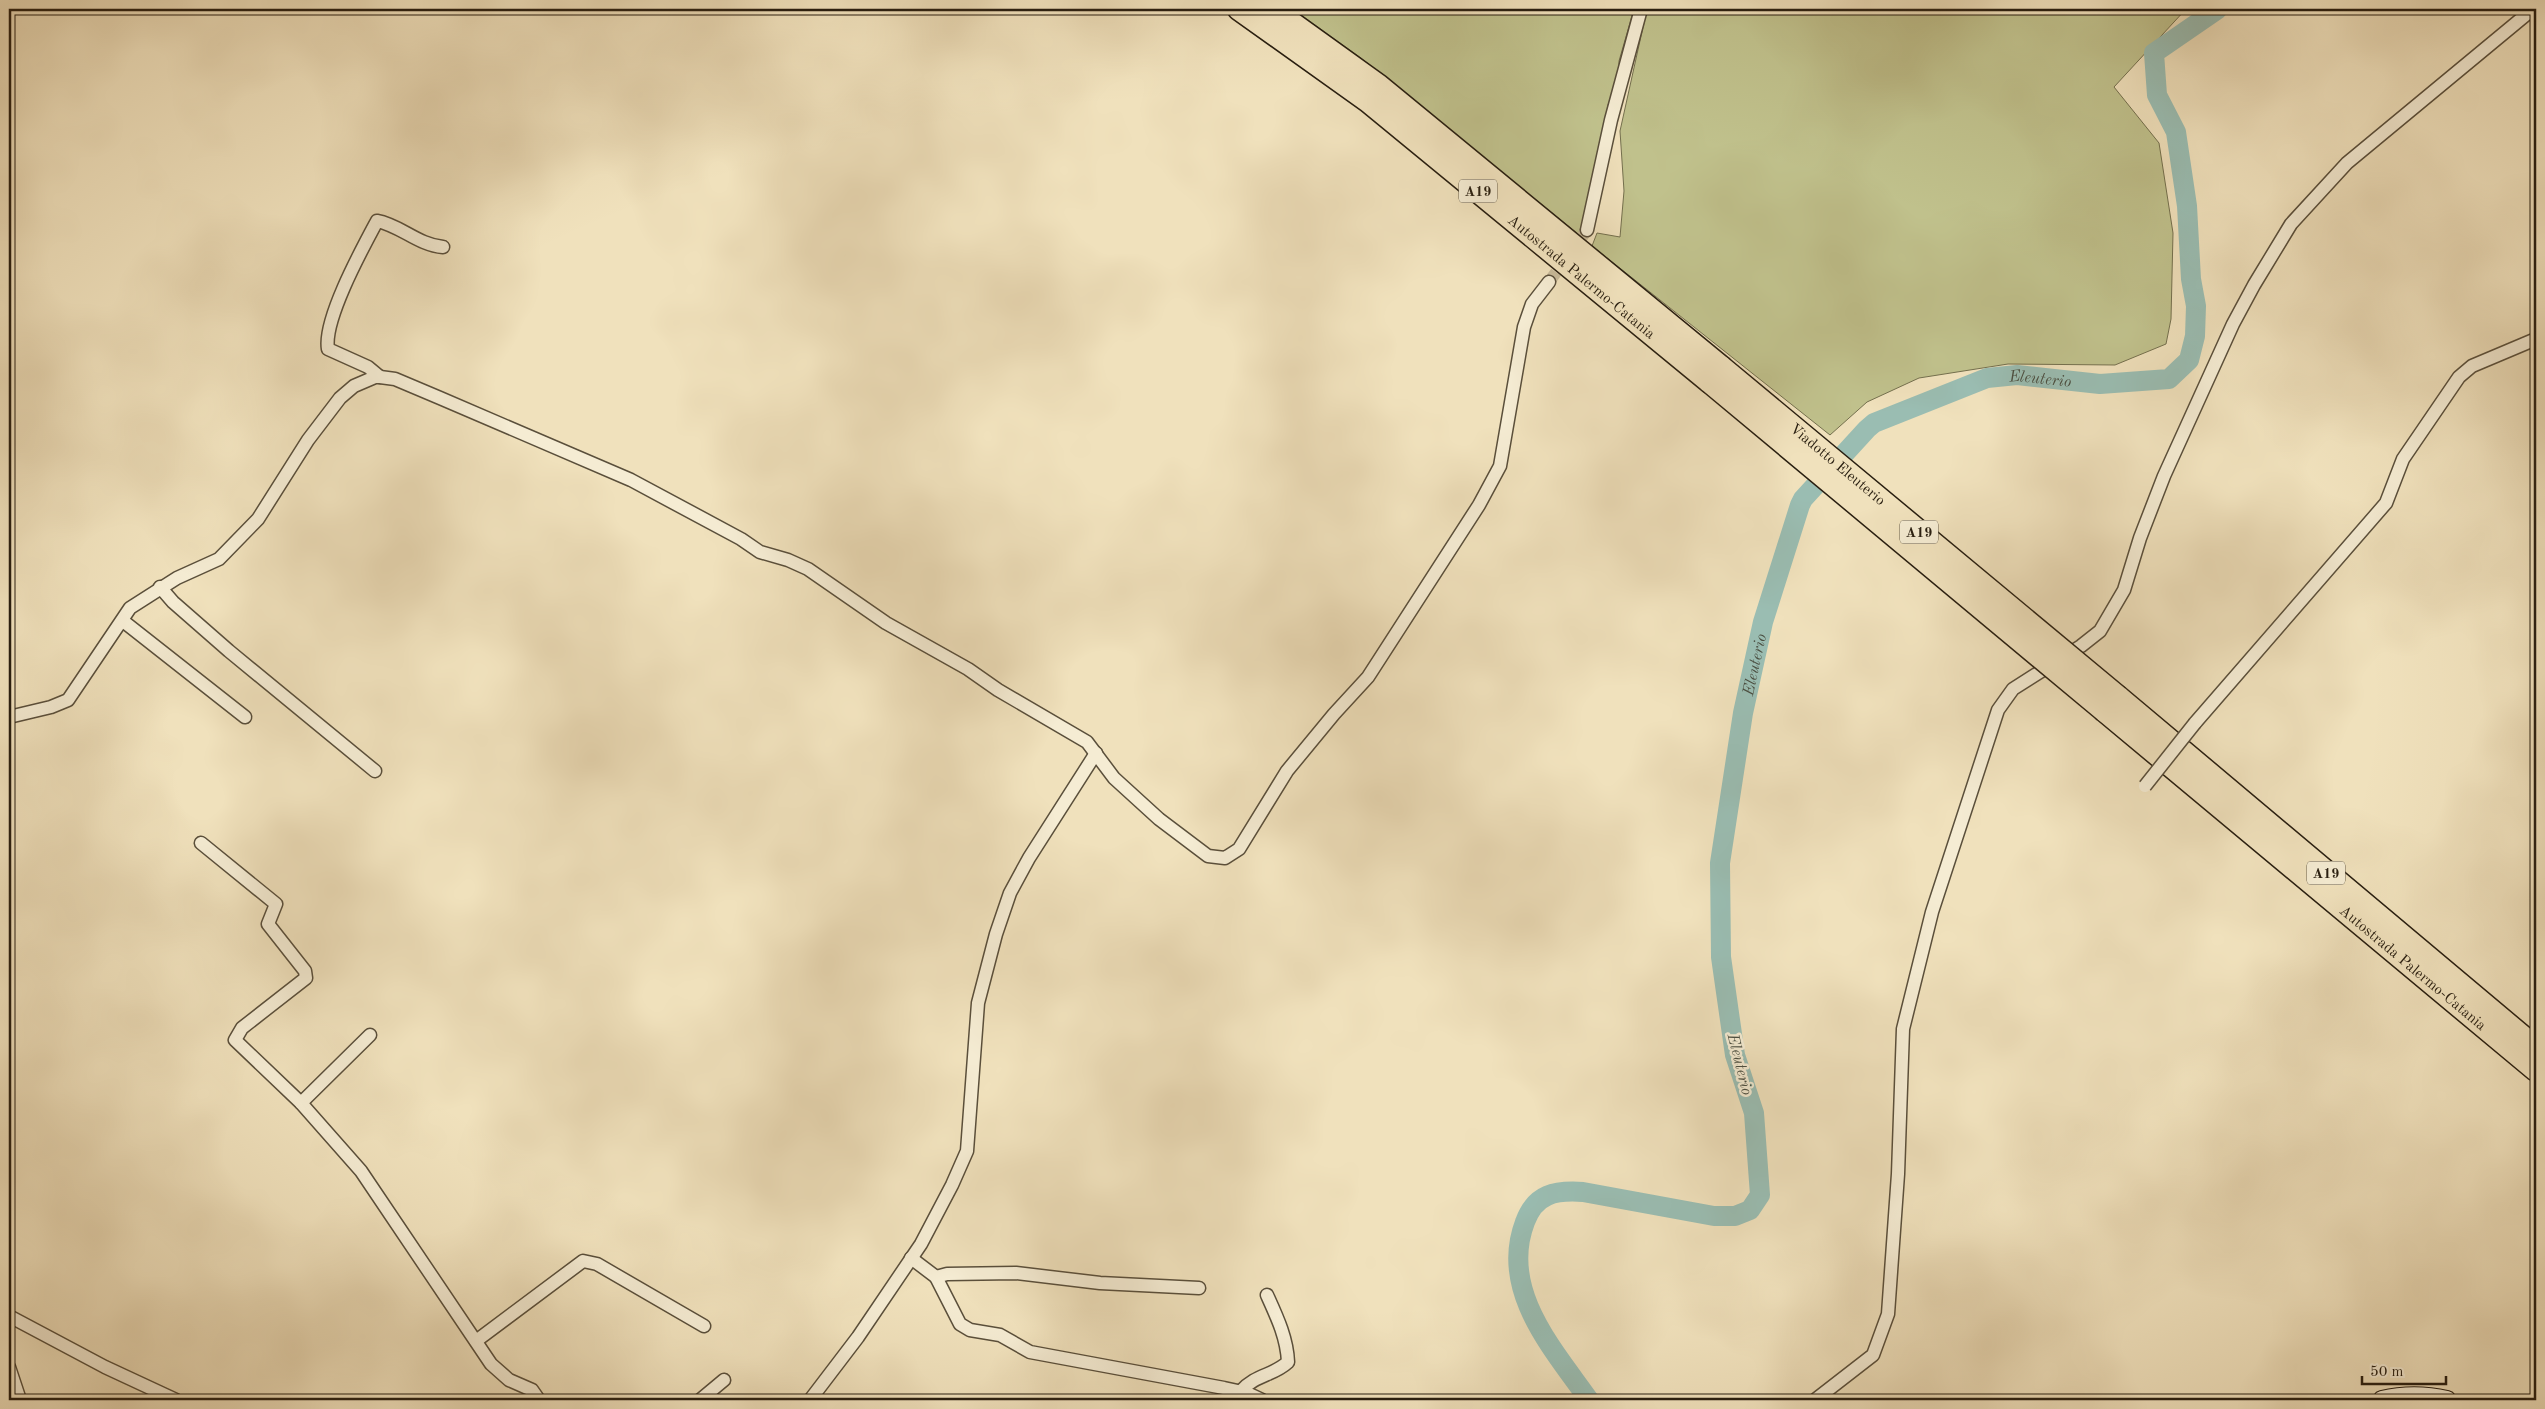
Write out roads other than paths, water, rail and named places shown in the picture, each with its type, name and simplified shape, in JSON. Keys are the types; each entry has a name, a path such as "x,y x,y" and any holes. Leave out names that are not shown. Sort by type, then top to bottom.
{"highway":[{"name":"Autostrada Palermo-Catania","path":"1239,9 1368,101 1715,375"},
{"name":"Autostrada Palermo-Catania","path":"1272,9 1378,86 1715,375"},
{"name":"Viadotto Eleuterio","path":"1715,375 2111,704"},
{"name":"Autostrada Palermo-Catania","path":"2111,704 2536,1048"},
{"name":"Autostrada Palermo-Catania","path":"2111,704 2536,1070"}],"street":[{"path":"1587,230 1611,120 1640,9"},
{"path":"1815,1400 1873,1355 1888,1314 1898,1174 1903,1029 1932,912 1998,710 2014,689 2081,646 2100,631 2124,590 2140,538 2164,476 2233,324 2291,224 2347,163 2533,9"},
{"path":"380,377 368,366 328,349 326,341 354,263 377,221 387,223 433,246 443,247"},
{"path":"9,717 51,707 68,700 130,608 160,587 219,559 258,519 308,440 334,406 354,386 375,377 380,377 395,379 413,386 631,480 741,539 760,552 808,569 886,623 1087,742 1114,778 1152,813 1208,856 1225,858 1239,848 1287,770 1368,677 1472,518 1500,466 1524,327 1532,304 1549,282"},
{"path":"2146,786 2195,723 2386,502 2403,459 2458,377 2472,366 2536,339"},
{"path":"160,587 173,602 229,651 334,740 375,771"},
{"path":"123,621 245,717"},
{"path":"810,1400 858,1337 911,1258 939,1210 967,1151 978,1003 988,962 1010,893 1029,858 1096,753"},
{"path":"201,843 276,904 268,924 305,971 306,978 242,1028 235,1040 301,1103 361,1171 491,1364 509,1380 532,1390 539,1400"},
{"path":"301,1103 370,1035"},
{"path":"911,1258 936,1277 960,1324 970,1330 1000,1335 1030,1352 1241,1391 1262,1400"},
{"path":"476,1341 583,1261 597,1264 704,1326"},
{"path":"936,1277 947,1274 1016,1273 1100,1283 1199,1288"},
{"path":"1241,1391 1250,1381 1280,1369 1288,1362 1287,1350 1279,1321 1267,1295"},
{"path":"9,1316 105,1367 176,1400"},
{"path":"9,1367 20,1400"},
{"path":"700,1400 724,1380"},
{"path":"2382,1400 2396,1397 2430,1396 2447,1400"}],"waterway":[{"name":"Eleuterio","path":"1589,1400 1546,1339 1524,1295 1519,1271 1519,1247 1525,1222 1534,1205 1555,1193 1583,1192 1714,1216 1735,1216 1750,1210 1760,1195 1754,1113 1735,1055 1721,957 1720,863 1743,713 1763,622 1800,505 1803,499 1874,423 1987,378 2017,375 2100,384 2169,379 2189,360 2195,336 2196,306 2191,279 2187,206 2176,132 2157,95 2154,53 2218,9"}],"tunnel":[{"path":"1549,282 1587,230"}]}
